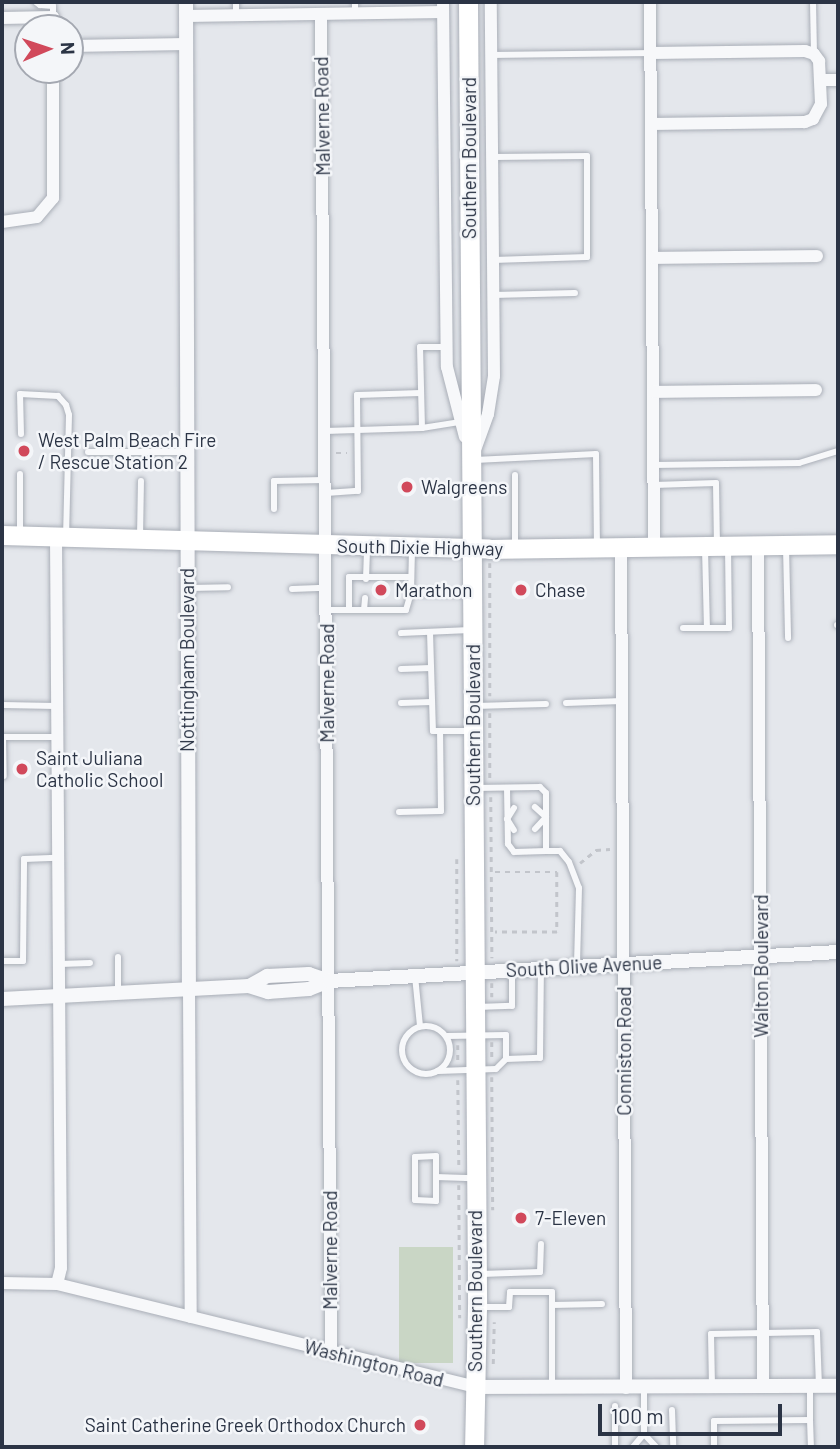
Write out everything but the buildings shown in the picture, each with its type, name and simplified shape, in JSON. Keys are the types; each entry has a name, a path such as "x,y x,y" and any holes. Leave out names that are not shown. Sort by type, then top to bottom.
{"main road":[{"name":"Southern Boulevard","path":"468,2 474,1007 466,1036 466,1071 467,1178 477,1307 474,1447"},
{"name":"South Dixie Highway","path":"11,535 472,549 838,544"}],"street":[{"path":"471,461 488,414 493,390 491,2"},
{"path":"650,2 654,547"},
{"path":"186,9 236,8 321,13 355,8 443,7 447,367 471,461"},
{"name":"Nottingham Boulevard","path":"186,9 191,1317"},
{"name":"Malverne Road","path":"321,13 331,1352"},
{"path":"84,46 186,44"},
{"path":"651,53 805,51 814,54 819,61 820,80 819,112 805,122 651,124"},
{"path":"820,80 838,80"},
{"path":"2,222 37,217 53,198 54,84"},
{"path":"652,258 817,256"},
{"path":"653,393 816,390"},
{"path":"57,1284 61,1268 57,706 61,537"},
{"name":"Walton Boulevard","path":"758,545 763,1387"},
{"name":"Conniston Road","path":"621,547 626,1388"},
{"name":"South Olive Avenue","path":"2,999 249,986 267,976 309,974 329,981 838,951"},
{"name":"Washington Road","path":"2,1283 57,1284 475,1387 838,1386"}],"lane":[{"path":"36,2 52,6 52,14"},
{"path":"813,2 814,54"},
{"path":"492,55 651,53"},
{"path":"492,157 587,156 587,257 493,260"},
{"path":"494,295 575,293"},
{"path":"422,428 420,347 447,347"},
{"path":"274,509 274,481 358,491 357,395 421,393"},
{"path":"21,434 20,394 58,396 66,405 69,415 61,537"},
{"path":"325,430 422,428 461,422"},
{"path":"653,465 784,464 838,451"},
{"path":"88,452 186,452"},
{"path":"471,461 495,457 596,454 597,548"},
{"path":"11,535 20,474"},
{"path":"515,474 515,549"},
{"path":"140,539 141,481"},
{"path":"654,485 716,483 717,546 729,628 683,628"},
{"path":"786,545 789,638"},
{"path":"366,579 367,546"},
{"path":"707,628 717,546"},
{"path":"327,610 406,610 411,593 412,547"},
{"path":"349,610 349,577 397,580 411,577"},
{"path":"187,588 228,587"},
{"path":"292,589 327,588"},
{"path":"411,593 472,594"},
{"path":"364,610 365,598"},
{"path":"397,600 397,610"},
{"path":"401,633 472,630"},
{"path":"430,632 433,732 473,731"},
{"path":"401,669 431,668"},
{"path":"566,702 622,701"},
{"path":"401,703 432,702"},
{"path":"2,705 57,706"},
{"path":"473,706 546,705"},
{"path":"399,813 440,811 440,731"},
{"path":"4,776 3,737 57,737"},
{"path":"473,788 540,787 546,793 546,851"},
{"path":"507,788 508,844 514,852 560,851 569,862 579,888 577,968"},
{"path":"508,819 514,807"},
{"path":"535,807 546,817"},
{"path":"535,829 546,817"},
{"path":"508,819 514,830"},
{"path":"2,961 23,961 24,859 57,858"},
{"path":"118,957 118,993"},
{"path":"58,964 90,963"},
{"path":"506,1059 540,1058 541,969"},
{"path":"474,1007 512,1006 512,971"},
{"path":"415,976 420,1026"},
{"path":"420,1026 435,1027 447,1036 506,1035 506,1059 498,1069 422,1074 408,1066 404,1059 403,1043 412,1030 420,1026"},
{"path":"438,1071 444,1066 451,1052 447,1036"},
{"path":"436,1156 436,1177 436,1201 415,1200 415,1157 436,1156"},
{"path":"436,1177 467,1178"},
{"path":"476,1274 540,1272 541,1244"},
{"path":"477,1307 509,1307 510,1292 552,1292 552,1387"},
{"path":"552,1305 602,1304"},
{"path":"712,1387 711,1334 817,1332 810,1420 811,1447"},
{"path":"633,1447 644,1434 644,1388"},
{"path":"615,1406 615,1447"},
{"path":"673,1410 673,1447"},
{"path":"713,1447 713,1421 810,1420"},
{"path":"644,1434 656,1447"}],"path":[{"path":"336,453 347,453"},
{"path":"580,863 596,850 611,849"},
{"path":"495,873 564,870"},
{"path":"495,932 557,932 557,872"},
{"path":"460,1324 467,1178 466,1036"}],"green space":[{"path":"399,1247 453,1247 453,1363 399,1363"}],"place":[{"name":"West Palm Beach Fire / Rescue Station 2","path":"24,451"},
{"name":"Walgreens","path":"407,487"},
{"name":"Marathon","path":"381,590"},
{"name":"Chase","path":"521,590"},
{"name":"Saint Juliana Catholic School","path":"22,769"},
{"name":"7-Eleven","path":"521,1218"},
{"name":"Saint Catherine Greek Orthodox Church","path":"420,1425"}]}
